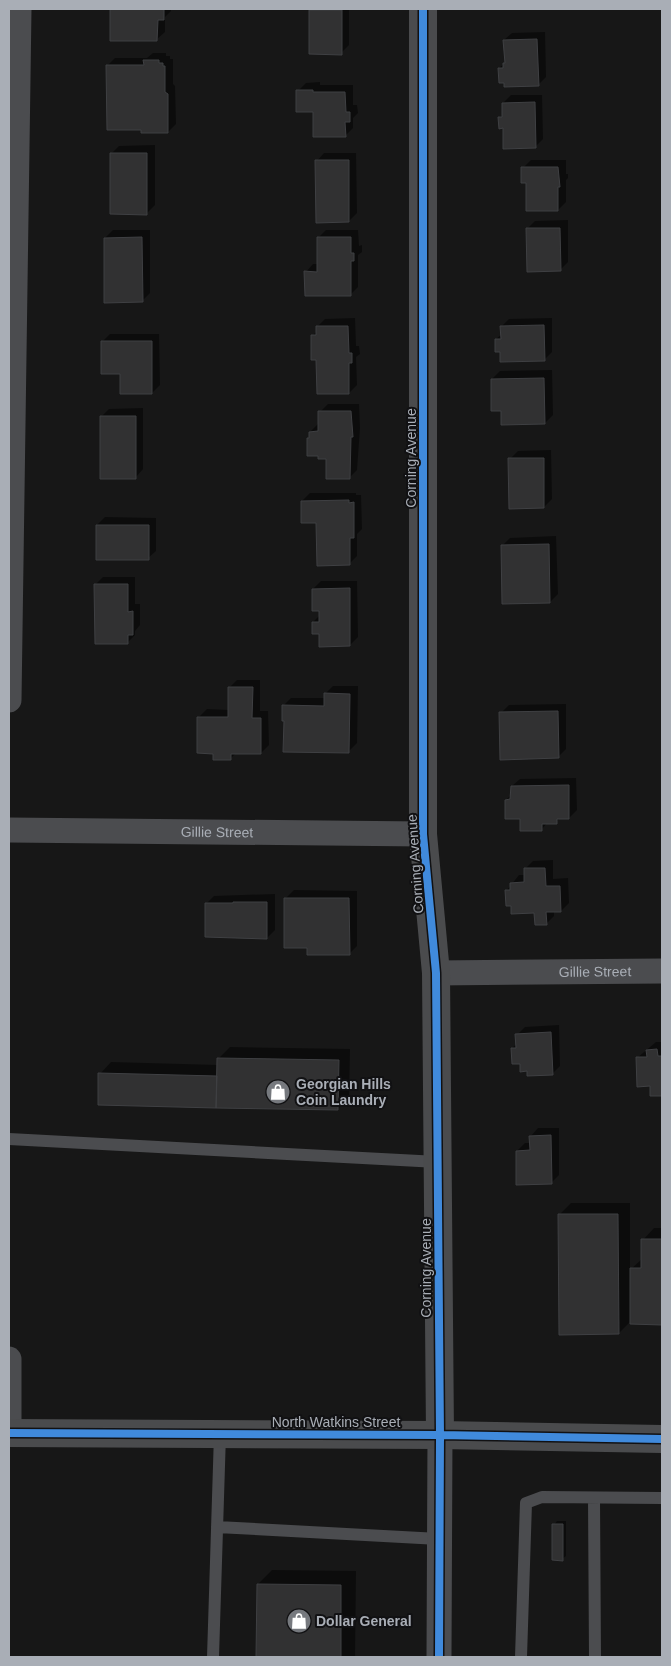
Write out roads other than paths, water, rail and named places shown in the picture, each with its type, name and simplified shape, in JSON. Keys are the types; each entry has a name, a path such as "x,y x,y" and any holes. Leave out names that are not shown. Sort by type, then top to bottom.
{"street":[{"path":"9,700 19,9"},
{"name":"Corning Avenue","path":"423,9 423,834 436,973 440,1435 439,1657"},
{"name":"Gillie Street","path":"9,830 423,834"},
{"name":"Gillie Street","path":"436,973 662,971"},
{"path":"9,1359 9,1433"},
{"name":"North Watkins Street","path":"9,1433 440,1435 662,1439"}],"lane":[{"path":"9,1138 438,1162"},
{"path":"213,1657 220,1434"},
{"path":"521,1657 526,1503 542,1497 662,1498"},
{"path":"594,1498 595,1657"},
{"path":"217,1527 439,1539"}],"place":[{"name":"Georgian Hills Coin Laundry","path":"278,1092"},
{"name":"Dollar General","path":"299,1621"}]}
